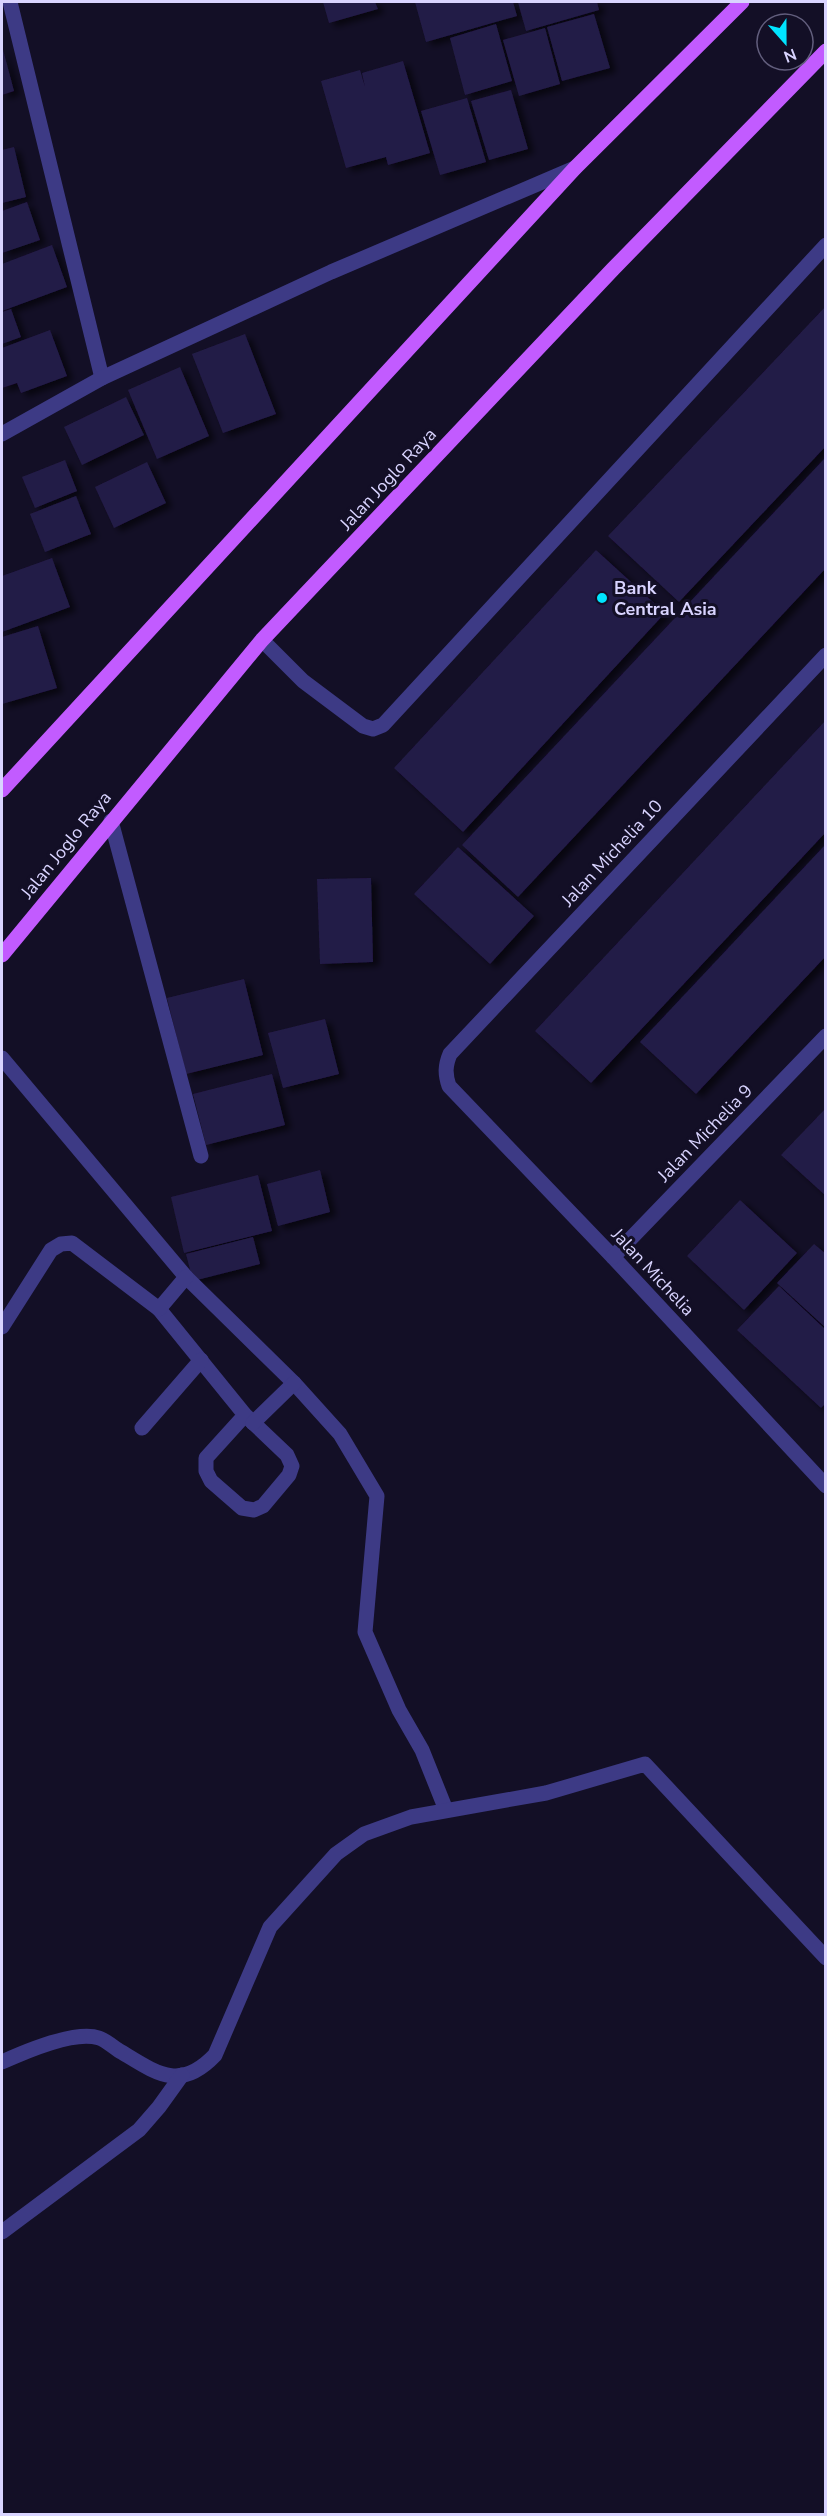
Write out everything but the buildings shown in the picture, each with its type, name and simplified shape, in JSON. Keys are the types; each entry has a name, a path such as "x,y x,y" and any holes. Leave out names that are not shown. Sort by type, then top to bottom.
{"main road":[{"path":"2,790 575,168 742,2"},
{"name":"Jalan Joglo Raya","path":"2,955 262,640 614,269 825,51"}],"street":[{"path":"6,2 102,378"},
{"path":"2,434 102,378 331,272 575,168"},
{"path":"262,640 303,681 363,726 373,729 383,725 825,245"},
{"name":"Jalan Michelia 10","path":"448,1086 445,1074 450,1054 825,655"},
{"path":"111,821 201,1156"},
{"name":"Jalan Michelia 9","path":"613,1257 825,1036"},
{"path":"2,1058 186,1277 294,1383 340,1434 377,1496 366,1632 399,1710 422,1750 446,1810"},
{"name":"Jalan Michelia","path":"448,1086 613,1257 824,1483"},
{"path":"2,1327 51,1250 61,1244 72,1243 159,1309 249,1419 287,1455 292,1466 290,1475 262,1506 254,1510 242,1508 211,1480 207,1471 206,1458 249,1419 294,1383"},
{"path":"159,1309 186,1277"},
{"path":"142,1428 201,1360"},
{"path":"2,2062 77,2037 99,2038 161,2075 182,2075 204,2067 215,2055 270,1927 336,1854 364,1834 411,1817 546,1793 645,1764 825,1958"},
{"path":"2,2232 139,2130 182,2075"}],"place":[{"name":"Bank Central Asia","path":"602,598"}]}
